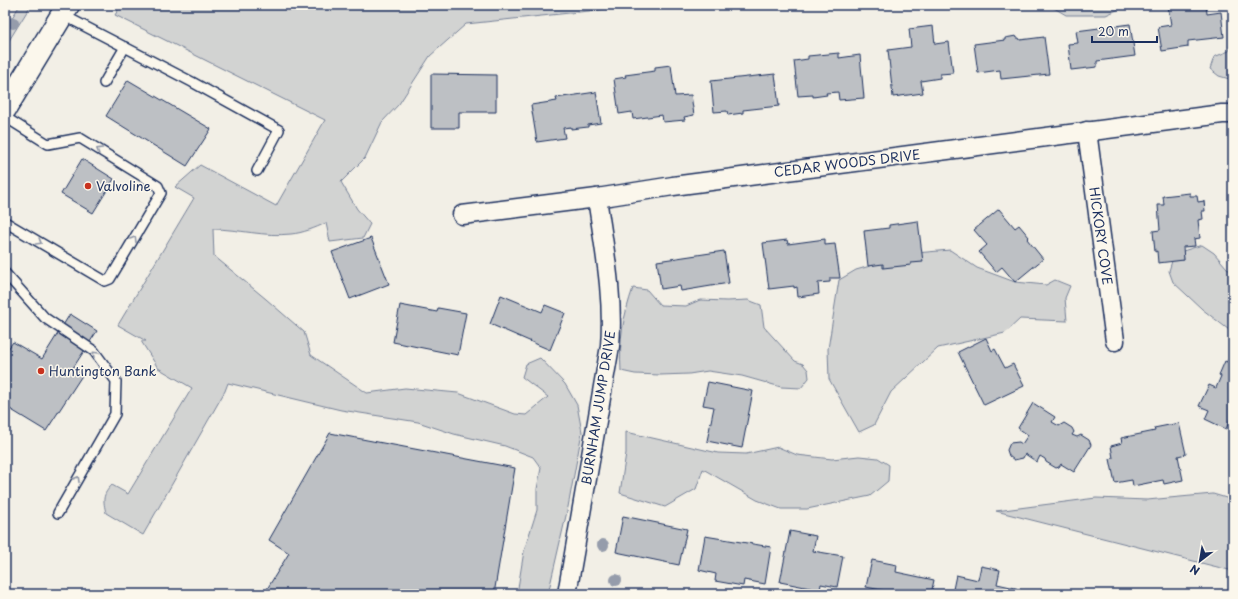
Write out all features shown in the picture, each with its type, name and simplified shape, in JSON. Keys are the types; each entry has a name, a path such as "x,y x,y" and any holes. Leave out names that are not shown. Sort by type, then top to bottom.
{"main road":[{"path":"5,110 66,10"}],"street":[{"name":"CEDAR WOODS DRIVE","path":"462,215 1087,131 1222,114 1233,114"},
{"name":"HICKORY COVE","path":"1087,131 1115,341"},
{"name":"BURNHAM JUMP DRIVE","path":"567,594 612,327 608,272 596,198"}],"lane":[{"path":"66,10 125,47 279,130 257,171"},
{"path":"104,83 125,47"},
{"path":"5,117 48,144 80,138 158,186 161,194 110,279 105,281 5,222"},
{"path":"5,273 45,318 94,351 116,381 115,414 58,513"}],"shaded area":[{"path":"20,5 31,5 5,47 5,29"},
{"path":"121,5 645,5 466,24 430,56 399,104 382,122 365,158 341,182 357,209 370,224 363,238 330,242 326,223 300,233 281,235 213,229 214,256 304,332 311,355 367,393 405,388 458,393 515,414 526,415 548,397 522,377 526,364 540,358 565,384 577,405 582,432 568,507 548,594 517,594 524,551 537,510 537,489 541,468 533,457 505,446 454,434 418,422 341,410 228,383 225,391 143,535 106,513 104,498 106,492 112,485 128,494 192,388 158,368 141,341 146,341 118,325 194,198 175,187 200,165 276,206 325,120 115,15"},
{"path":"1049,5 1128,5 1106,15 1066,15"},
{"path":"1233,34 1233,80 1219,76 1210,69 1214,57 1229,51"},
{"path":"1202,245 1214,253 1233,275 1233,333 1202,309 1173,282 1169,271 1172,261 1184,260 1183,251"},
{"path":"950,250 977,268 1015,282 1046,285 1055,280 1070,286 1065,298 1067,321 1020,319 1005,333 938,348 891,392 874,425 859,432 829,379 828,349 839,280 856,270 916,253"},
{"path":"633,288 647,290 660,305 686,306 700,300 748,300 761,305 764,327 795,361 803,364 808,370 809,378 801,388 781,387 742,376 708,371 689,374 660,375 635,374 621,371 622,328"},
{"path":"626,432 718,453 746,454 778,447 797,455 832,459 859,456 878,458 889,465 888,481 870,496 807,509 781,509 757,500 703,469 696,489 665,507 620,493 626,453"},
{"path":"1213,494 1233,500 1233,571 996,511 1096,498 1147,500"}],"building":[{"path":"1206,5 1207,14 1221,12 1224,37 1188,41 1188,47 1162,51 1158,27 1171,25 1168,6"},
{"path":"1130,24 1135,56 1097,61 1097,67 1071,70 1068,44 1078,43 1076,31"},
{"path":"933,26 935,44 949,42 953,73 940,74 940,78 921,81 923,93 893,97 888,50 911,47 909,29"},
{"path":"1016,36 1020,40 1044,37 1049,74 1001,79 1000,70 978,73 974,44 1005,40 1005,38"},
{"path":"839,53 839,58 860,55 864,98 839,100 838,92 826,93 827,95 813,97 813,95 798,96 794,61 808,59 808,56"},
{"path":"671,65 675,96 691,95 694,115 684,117 685,120 663,122 662,115 633,119 632,112 619,114 614,79 626,77 625,75 655,71 655,67"},
{"path":"431,74 496,75 496,112 459,112 459,128 431,128"},
{"path":"775,74 779,106 743,110 743,113 728,115 727,111 714,112 711,81"},
{"path":"128,80 211,129 187,166 106,116"},
{"path":"596,92 601,123 588,125 588,127 571,129 571,127 563,128 565,138 537,142 531,105 557,101 556,98"},
{"name":"Valvoline","path":"82,159 114,179 93,213 61,194"},
{"path":"1190,193 1190,196 1197,196 1198,202 1204,201 1205,211 1202,211 1203,219 1198,220 1200,238 1194,239 1195,246 1183,247 1184,260 1158,263 1157,251 1155,252 1153,231 1160,230 1158,205 1164,205 1163,196"},
{"path":"999,209 1015,228 1019,225 1029,237 1027,239 1043,259 1015,282 1002,267 996,272 979,252 987,245 974,230"},
{"path":"918,221 923,262 883,268 883,264 868,266 864,231 889,228 889,225"},
{"path":"371,238 389,284 350,299 332,252"},
{"path":"825,239 825,245 835,244 840,278 830,278 830,282 818,283 819,294 798,297 797,287 794,288 794,286 769,289 763,243 787,240 788,244"},
{"path":"724,251 729,283 681,291 680,286 661,289 657,261"},
{"path":"501,295 542,312 545,305 565,313 550,350 490,324"},
{"path":"400,305 437,312 438,308 466,313 458,355 393,342"},
{"name":"Huntington Bank","path":"70,314 97,331 73,368 83,374 46,431 5,406 5,353 13,342 42,359"},
{"path":"986,338 992,351 995,349 1005,368 1013,364 1024,386 984,405 958,352"},
{"path":"1233,349 1233,420 1230,419 1226,429 1205,419 1209,410 1199,406 1209,385 1216,388 1221,376 1219,375 1225,361 1227,362"},
{"path":"708,382 753,391 742,448 707,441 714,407 703,405"},
{"path":"1033,403 1055,417 1052,422 1059,426 1064,423 1072,428 1074,432 1072,435 1077,437 1081,435 1089,440 1091,445 1074,472 1061,464 1056,468 1040,456 1037,462 1025,454 1023,458 1014,460 1009,456 1007,450 1010,443 1019,442 1022,444 1028,435 1018,428"},
{"path":"1179,423 1186,454 1178,456 1183,480 1164,484 1163,480 1133,486 1132,480 1115,483 1110,459 1113,458 1111,446 1122,443 1121,438 1155,431 1154,428"},
{"path":"330,433 515,468 494,594 264,594 289,553 269,540"},
{"path":"623,516 687,529 679,565 616,552"},
{"path":"790,531 816,536 813,551 843,556 837,587 821,584 820,590 780,582"},
{"path":"705,536 771,547 765,584 744,580 743,586 715,581 716,574 699,570"},
{"path":"872,560 897,565 896,572 934,580 931,594 891,594 891,592 866,587"},
{"path":"981,566 1000,570 997,584 1020,589 1019,594 952,594 956,575 978,580"}],"place":[{"name":"Valvoline","path":"88,186"},
{"name":"Huntington Bank","path":"41,371"}]}
